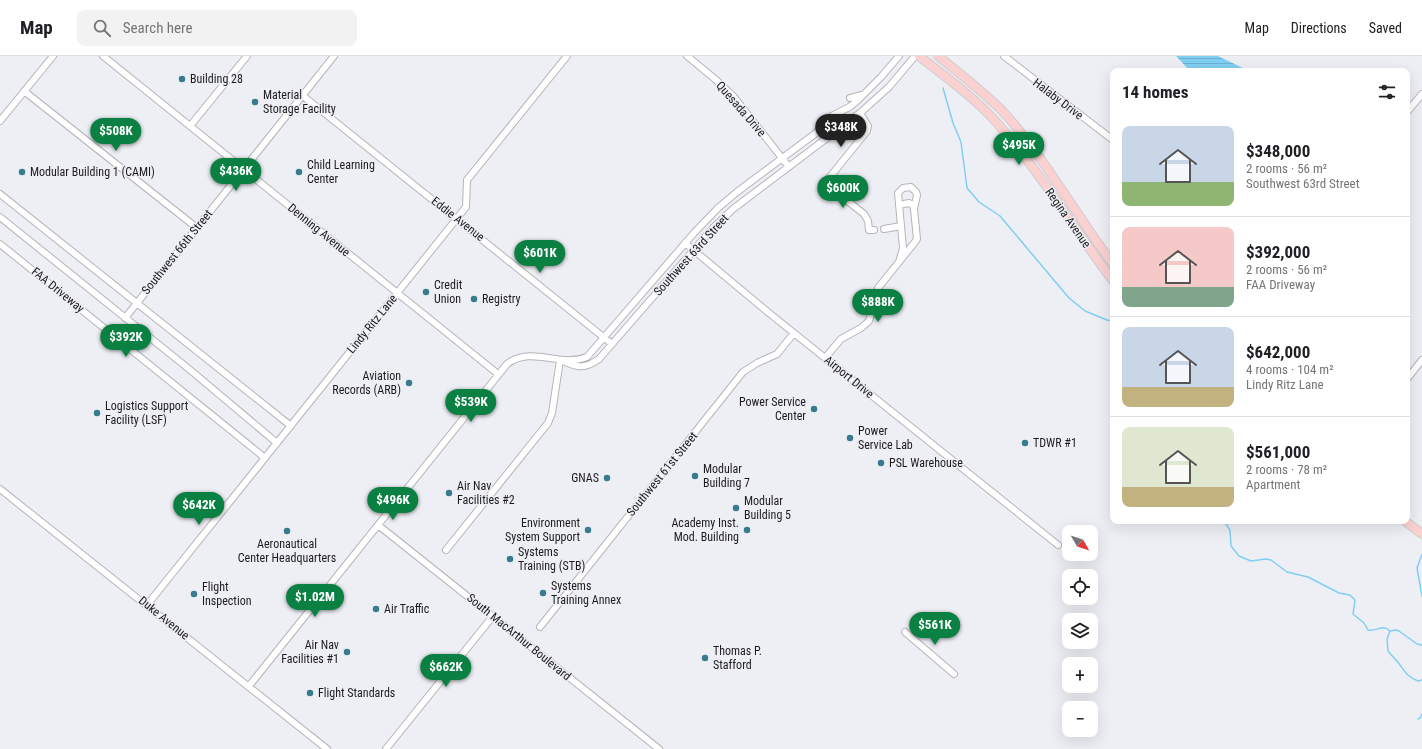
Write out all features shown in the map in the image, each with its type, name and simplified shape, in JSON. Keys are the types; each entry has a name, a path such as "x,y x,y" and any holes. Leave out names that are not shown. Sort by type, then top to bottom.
{"main road":[{"name":"Regina Avenue","path":"919,56 964,92 996,122 1022,153 1110,277"},
{"name":"Regina Avenue","path":"938,56 1006,114 1040,159 1110,260"},
{"path":"1409,524 1422,534"}],"street":[{"path":"0,121 53,56"},
{"name":"Denning Avenue","path":"103,56 498,374"},
{"path":"190,126 247,56"},
{"name":"Southwest 66th Street","path":"125,318 334,56"},
{"name":"Lindy Ritz Lane","path":"147,605 466,207 467,180 567,56"},
{"name":"Quesada Drive","path":"687,56 734,97 789,167"},
{"name":"Southwest 63rd Street","path":"248,686 507,364 513,359 530,355 560,360 579,360 587,357 685,243 718,208 736,192 816,133 830,117 851,106 869,90 899,56"},
{"name":"Southwest 63rd Street","path":"560,360 573,366 581,367 591,365 599,359 712,229 733,209 860,113 889,87 915,56"},
{"name":"Halaby Drive","path":"1004,56 1110,138"},
{"path":"850,98 861,96 869,90"},
{"path":"24,91 196,228"},
{"path":"1410,108 1422,94"},
{"name":"Eddie Avenue","path":"302,95 605,336 612,344"},
{"path":"860,113 868,126 867,131 825,183 867,217 872,230"},
{"path":"825,358 841,339 862,328 869,321 878,288 899,262 917,239 914,209 917,195 911,187 906,187 898,193 903,248 899,262"},
{"path":"0,194 291,426"},
{"path":"899,204 909,203 913,205 914,209"},
{"path":"0,217 183,364 277,443"},
{"path":"884,228 901,226"},
{"name":"Airport Drive","path":"685,243 794,333 1058,545"},
{"name":"FAA Driveway","path":"0,244 265,458"},
{"name":"Southwest 61st Street","path":"540,627 743,372 757,363 777,354 794,333"},
{"path":"446,550 548,423 552,413 560,360"},
{"path":"1410,375 1422,360"},
{"name":"Duke Avenue","path":"0,489 327,749"},
{"name":"South MacArthur Boulevard","path":"378,524 659,749"},
{"path":"386,749 493,616"},
{"path":"905,632 954,674"}],"water":[{"path":"1176,56 1218,56 1243,68 1187,68"}],"waterway":[{"path":"943,88 953,123 961,142 967,188 979,202 1000,216 1069,298 1085,311 1110,320"},
{"path":"1226,524 1230,530 1231,546 1239,556 1251,561 1266,559 1271,560 1287,572 1308,577 1339,593 1350,595 1355,600 1353,614 1364,623 1368,630 1384,628 1390,631"},
{"path":"1422,554 1417,568 1422,596"},
{"path":"1390,631 1387,639 1388,651 1408,675 1418,681 1422,680"},
{"path":"1390,631 1399,631 1417,644 1422,645"},
{"path":"1418,719 1422,714"}],"place":[{"name":"Building 28","path":"182,79"},
{"name":"Material Storage Facility","path":"255,102"},
{"name":"Modular Building 1 (CAMI)","path":"22,172"},
{"name":"Child Learning Center","path":"299,172"},
{"name":"Credit Union","path":"426,292"},
{"name":"Registry","path":"474,299"},
{"name":"Aviation Records (ARB)","path":"409,383"},
{"name":"Power Service Center","path":"814,409"},
{"name":"Logistics Support Facility (LSF)","path":"97,413"},
{"name":"Power Service Lab","path":"850,438"},
{"name":"TDWR #1","path":"1025,443"},
{"name":"PSL Warehouse","path":"881,463"},
{"name":"Modular Building 7","path":"695,476"},
{"name":"GNAS","path":"607,478"},
{"name":"Air Nav Facilities #2","path":"449,493"},
{"name":"Modular Building 5","path":"736,508"},
{"name":"Environment System Support","path":"588,530"},
{"name":"Academy Inst. Mod. Building","path":"747,530"},
{"name":"Aeronautical Center Headquarters","path":"287,531"},
{"name":"Systems Training (STB)","path":"510,559"},
{"name":"Systems Training Annex","path":"543,593"},
{"name":"Flight Inspection","path":"194,594"},
{"name":"Air Traffic","path":"376,609"},
{"name":"Air Nav Facilities #1","path":"347,652"},
{"name":"Thomas P. Stafford","path":"705,658"},
{"name":"Flight Standards","path":"310,693"}]}
